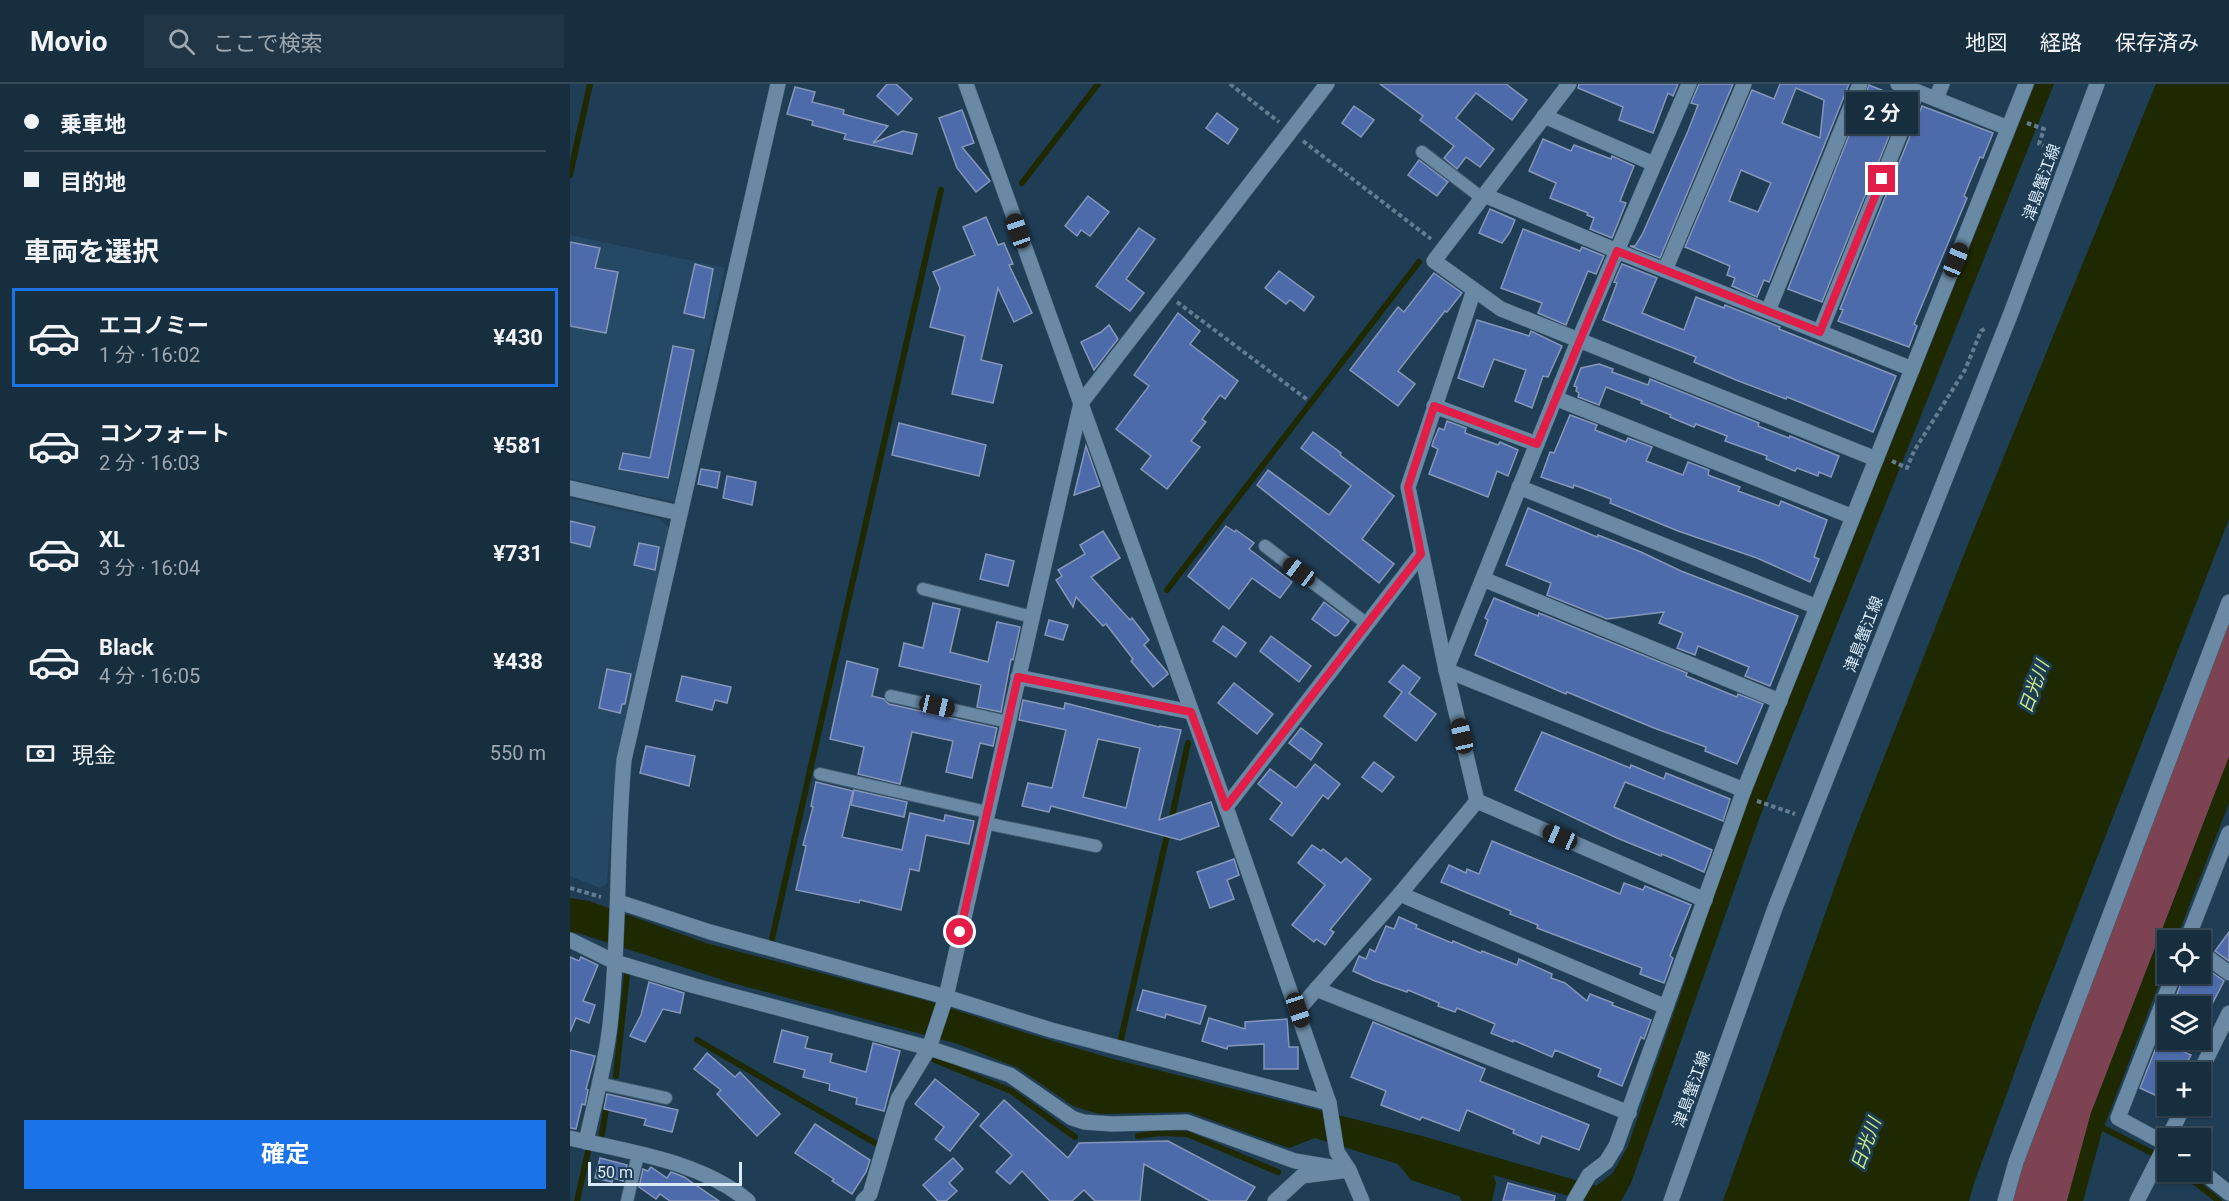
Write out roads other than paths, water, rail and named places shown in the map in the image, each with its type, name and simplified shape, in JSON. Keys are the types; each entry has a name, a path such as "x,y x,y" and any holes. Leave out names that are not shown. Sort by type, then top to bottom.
{"street":[{"path":"586,1142 610,1028 619,904 619,817 624,760 778,84"},
{"path":"966,84 1298,1010 1329,1105 1336,1152 1348,1170 1362,1201"},
{"path":"870,1199 898,1099 929,1048 946,997 1082,403 1328,84"},
{"path":"1569,84 1434,261 1501,309 1876,459"},
{"path":"1446,670 1579,339 1689,84"},
{"path":"1665,270 1744,84"},
{"path":"1768,311 1860,84"},
{"path":"1898,84 2008,128"},
{"path":"1936,99 1942,84"},
{"path":"1574,1200 1589,1175 1606,1162 1616,1146 1780,701 2026,84"},
{"name":"津島蟹江線","path":"1671,1201 1775,908 2011,313 2097,84"},
{"path":"1820,332 1917,92"},
{"path":"1544,116 1654,164"},
{"path":"1483,196 1912,369"},
{"path":"1474,290 1408,487 1446,670 1477,801"},
{"path":"1555,398 1853,517"},
{"path":"1434,406 1537,444"},
{"path":"1519,487 1817,608"},
{"path":"570,488 679,513"},
{"path":"1226,807 1421,554"},
{"path":"1483,579 1780,701"},
{"path":"2005,1201 2016,1162 2229,602"},
{"path":"1446,670 1746,793"},
{"path":"1018,677 1191,712"},
{"path":"1298,1010 1400,894 1477,801"},
{"path":"1477,801 1705,900"},
{"path":"2191,930 2229,833"},
{"path":"1400,894 1666,1007"},
{"path":"619,904 710,932 946,997 1051,1030 1329,1105"},
{"path":"570,939 615,958 695,986 929,1048 1010,1075 1072,1118 1084,1122 1112,1124 1187,1122 1295,1161 1348,1170"},
{"path":"2211,960 2229,973"},
{"path":"2157,1141 2118,1118 2170,984"},
{"path":"1316,989 1629,1113"},
{"path":"2205,1062 2229,1013"},
{"path":"570,1138 679,1165 713,1178 748,1201"},
{"path":"2138,1201 2157,1162"},
{"path":"1275,1201 1302,1176 1348,1170"},
{"path":"2211,1179 2229,1193"}],"lane":[{"path":"1422,152 1483,196"},
{"path":"1265,546 1367,624"},
{"path":"923,589 1032,617"},
{"path":"891,696 1008,722"},
{"path":"820,774 1096,846"},
{"path":"598,1083 666,1098"},
{"path":"627,1201 638,1155"}],"water":[{"path":"2035,84 2054,84 1759,819 1631,1183 1621,1201 1587,1201 1493,1175 1496,1183 1492,1201 1462,1201 1459,1196 1411,1180 1398,1164 1315,1138 1289,1148 1189,1112 1100,1114 1073,1106 1018,1068 958,1044 729,982 570,932 570,898 589,901 709,944 925,1000 1113,1059 1422,1136 1596,1186 1613,1173 1628,1146 1742,815"},
{"name":"日光川","path":"2156,84 2229,84 2229,519 2033,1022 1969,1201 1723,1201 1851,841 1969,542"},
{"path":"2229,757 2229,803 2180,930 2162,930"},
{"path":"2157,943 2157,984 2159,984 2102,1132 2083,1201 2067,1201 2091,1113"}],"waterway":[{"path":"570,175 590,84"},
{"path":"1022,183 1098,84"},
{"path":"772,939 941,190"},
{"path":"1167,590 1419,262"},
{"path":"1171,821 1188,743"},
{"path":"1121,1039 1168,831"},
{"path":"616,1076 627,974"},
{"path":"697,1040 875,1143"},
{"path":"935,1060 1011,1091 1075,1137"},
{"path":"602,1134 607,1103"},
{"path":"2099,1126 2157,1155"},
{"path":"1138,1136 1160,1133 1187,1134 1278,1172"},
{"path":"577,1201 588,1152"},
{"path":"2195,1182 2219,1201"}]}
